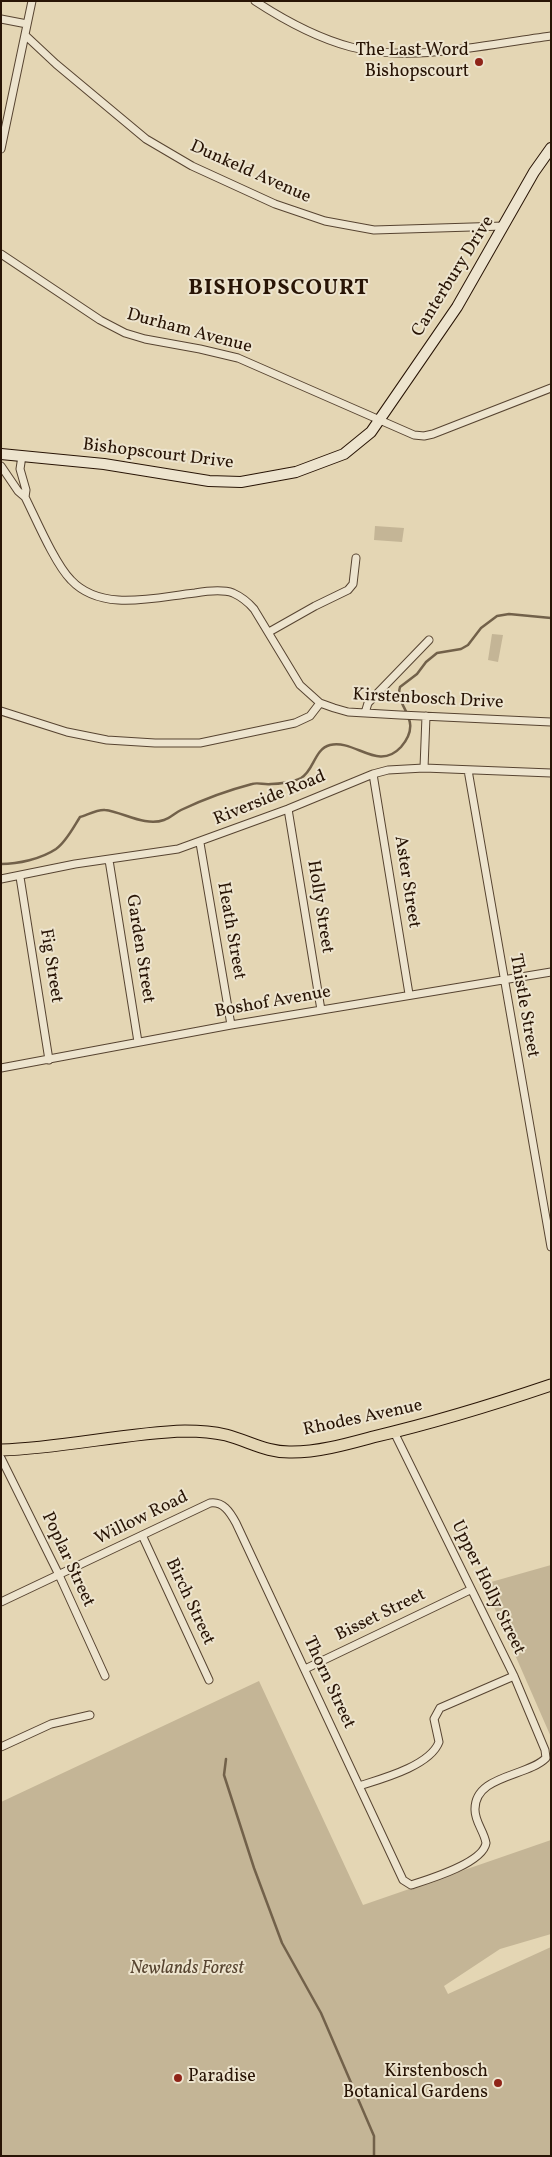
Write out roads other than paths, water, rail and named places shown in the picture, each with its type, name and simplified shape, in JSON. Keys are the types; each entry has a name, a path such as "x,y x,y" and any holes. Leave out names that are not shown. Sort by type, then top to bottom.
{"main road":[{"name":"Rhodes Avenue","path":"1,1450 35,1449 114,1437 194,1431 227,1435 260,1448 292,1452 339,1446 394,1432 551,1386"}],"street":[{"path":"1,149 32,1"},
{"path":"255,1 310,31 351,47 374,52 440,51 551,36"},
{"path":"1,19 27,24"},
{"name":"Dunkeld Avenue","path":"25,35 56,64 146,139 192,166 275,204 325,221 374,230 504,226"},
{"name":"Canterbury Drive","path":"380,420 457,308 534,172 551,148"},
{"name":"Durham Avenue","path":"1,254 100,320 125,333 145,339 238,358 380,420"},
{"path":"380,420 414,435 424,436 551,388"},
{"name":"Bishopscourt Drive","path":"1,454 104,464 209,481 241,482 296,472 331,460 356,445 371,432 380,420"},
{"name":"Kirstenbosch Drive","path":"22,456 20,469 26,490 25,497"},
{"name":"Kirstenbosch Drive","path":"1,466 18,491 25,497 65,574 82,589 100,597 120,601 224,591 246,600 269,632 300,685 320,703 348,712 551,722"},
{"path":"269,632 325,600 348,590 353,584 356,558"},
{"path":"365,713 368,703 429,640"},
{"path":"1,711 59,729 107,740 200,743 295,723 310,716 320,703"},
{"path":"423,716 424,768"},
{"name":"Riverside Road","path":"1,879 75,864 178,849 200,843 373,774 395,769 424,768 551,773"},
{"name":"Thistle Street","path":"468,770 551,1247"},
{"name":"Aster Street","path":"373,774 409,994"},
{"name":"Holly Street","path":"288,809 321,1010"},
{"name":"Heath Street","path":"200,843 231,1025"},
{"name":"Garden Street","path":"109,860 138,1042"},
{"name":"Fig Street","path":"20,876 49,1060"},
{"name":"Boshof Avenue","path":"1,1068 231,1025 551,972"},
{"name":"Upper Holly Street","path":"394,1432 470,1590 514,1676 543,1742 546,1758 540,1764 500,1779 477,1796 475,1806 476,1817 486,1843 482,1853 472,1861 417,1883 407,1883"},
{"name":"Poplar Street","path":"1,1458 59,1576 105,1676"},
{"name":"Willow Road","path":"1,1602 214,1502"},
{"name":"Thorn Street","path":"214,1502 224,1507 233,1517 403,1880 407,1883"},
{"name":"Birch Street","path":"142,1536 209,1680"},
{"name":"Bisset Street","path":"305,1669 470,1590"},
{"path":"359,1786 397,1773 434,1751 439,1742 434,1719 440,1708 514,1676"},
{"path":"1,1747 51,1724 90,1715"}],"waterway":[{"path":"1,864 29,860 50,853 63,843 80,817 96,811 112,811 149,822 157,822 181,810 243,786 254,783 290,782 305,775 317,755 330,745 348,746 375,756 392,754 401,747 408,737 410,729 410,721 399,694 400,687 417,674 426,662 437,653 461,649 468,645 481,628 497,616 509,614 551,618"},
{"path":"226,1759 224,1775 254,1868 282,1943 321,2013 374,2136 374,2156"}],"place":[{"name":"The Last Word Bishopscourt","path":"479,62"},
{"name":"Paradise","path":"178,2078"},
{"name":"Kirstenbosch Botanical Gardens","path":"498,2083"}],"district":[{"name":"BISHOPSCOURT","path":"279,290"}],"park label":[{"name":"Newlands Forest","path":"187,1970"}]}
